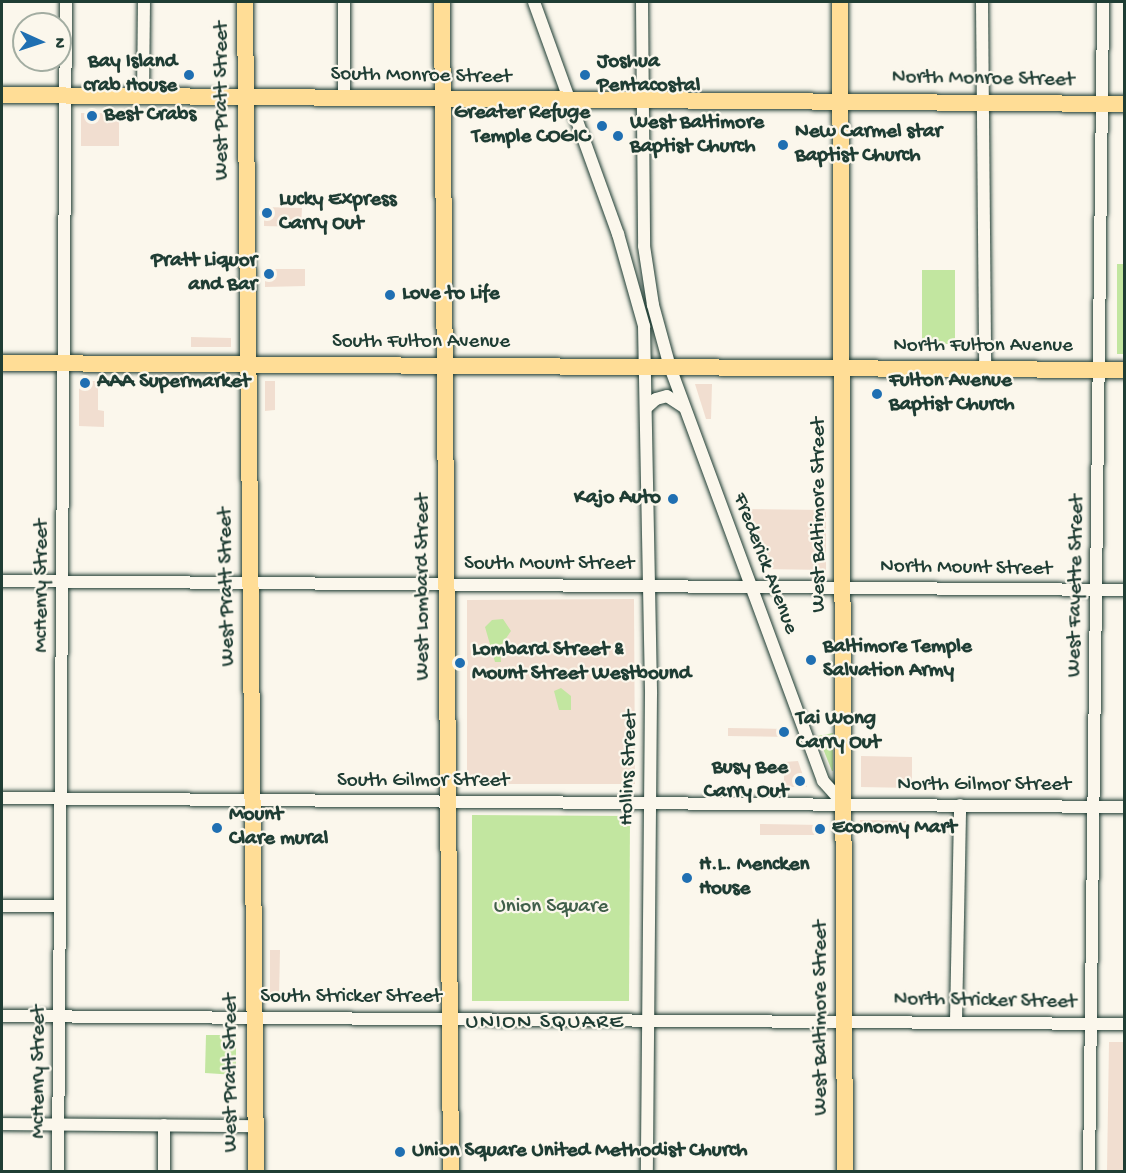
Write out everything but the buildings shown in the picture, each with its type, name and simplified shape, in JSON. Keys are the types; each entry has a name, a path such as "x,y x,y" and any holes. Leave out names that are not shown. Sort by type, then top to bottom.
{"main road":[{"name":"West Pratt Street","path":"245,2 256,1172"},
{"name":"West Lombard Street","path":"442,2 451,1172"},
{"name":"West Baltimore Street","path":"840,2 845,1172"},
{"name":"South Monroe Street","path":"2,95 840,102"},
{"name":"North Monroe Street","path":"840,102 1125,104"},
{"name":"South Fulton Avenue","path":"2,363 840,368"},
{"name":"North Fulton Avenue","path":"840,368 1125,370"}],"street":[{"name":"McHenry Street","path":"58,1172 66,2"},
{"path":"143,96 144,2"},
{"path":"344,2 344,98"},
{"path":"534,2 634,280 644,326 646,367"},
{"path":"642,2 644,246 670,367"},
{"path":"982,2 985,369"},
{"name":"West Fayette Street","path":"1089,1172 1103,2"},
{"name":"Hollins Street","path":"646,367 650,585 647,1172"},
{"name":"Frederick Avenue","path":"670,367 824,781 844,804"},
{"path":"646,408 656,399 667,396 685,408"},
{"name":"South Mount Street","path":"2,581 844,587"},
{"name":"North Mount Street","path":"844,587 1125,590"},
{"name":"South Gilmor Street","path":"2,798 844,804"},
{"name":"North Gilmor Street","path":"844,804 1125,807"},
{"path":"957,1021 960,805"},
{"path":"2,906 60,906"},
{"name":"South Stricker Street","path":"2,1016 845,1019"},
{"name":"North Stricker Street","path":"845,1019 1125,1024"},
{"path":"2,1124 255,1126"},
{"path":"164,1125 164,1172"}],"shaded area":[{"path":"81,113 119,113 119,146 81,146"},
{"path":"264,207 302,208 301,227 264,226"},
{"path":"265,269 305,269 305,286 265,287"},
{"path":"191,337 231,338 231,347 191,347"},
{"path":"79,381 98,381 98,410 104,411 104,427 79,426"},
{"path":"265,381 275,381 275,410 265,411"},
{"path":"695,384 712,384 711,419 706,419"},
{"path":"741,509 826,510 826,570 762,569"},
{"path":"634,599 635,784 467,784 467,600"},
{"path":"728,728 786,729 789,737 728,736"},
{"path":"861,756 912,757 912,788 861,787"},
{"path":"798,761 807,787 784,787 784,762"},
{"path":"860,820 906,821 905,834 860,834"},
{"path":"760,824 822,825 826,835 760,835"},
{"path":"270,950 280,950 279,997 270,997"},
{"path":"1109,1042 1124,1042 1124,1171 1107,1171"}],"green space":[{"path":"1117,264 1124,264 1124,354 1117,354"},
{"path":"922,270 955,270 955,344 922,344"},
{"path":"503,619 511,631 500,647 501,662 495,662 485,627 492,620"},
{"path":"561,688 571,696 571,710 559,710 554,691"},
{"path":"833,733 833,771 832,771 818,736"},
{"name":"Union Square","path":"472,815 630,816 629,1001 472,1001"},
{"path":"206,1035 236,1035 236,1075 205,1073"}],"place":[{"name":"Bay Island crab House","path":"189,75"},
{"name":"Joshua Pentacostal","path":"585,75"},
{"name":"Best Crabs","path":"92,116"},
{"name":"Greater Refuge Temple COGIC","path":"602,126"},
{"name":"West Baltimore Baptist Church","path":"618,136"},
{"name":"New Carmel star Baptist Church","path":"783,145"},
{"name":"Lucky Express Carry Out","path":"267,213"},
{"name":"Pratt Liquor and Bar","path":"269,274"},
{"name":"Love to Life","path":"390,295"},
{"name":"AAA Supermarket","path":"85,383"},
{"name":"Fulton Avenue Baptist Church","path":"877,394"},
{"name":"Kajo Auto","path":"673,499"},
{"name":"Baltimore Temple Salvation Army","path":"811,660"},
{"name":"Lombard Street & Mount Street Westbound","path":"460,663"},
{"name":"Tai Wong Carry Out","path":"784,732"},
{"name":"Busy Bee Carry Out","path":"800,781"},
{"name":"Mount Clare mural","path":"217,828"},
{"name":"Economy Mart","path":"820,829"},
{"name":"H.L. Mencken House","path":"687,878"},
{"name":"Union Square United Methodist Church","path":"400,1152"}],"district":[{"name":"UNION SQUARE","path":"545,1024"}]}
